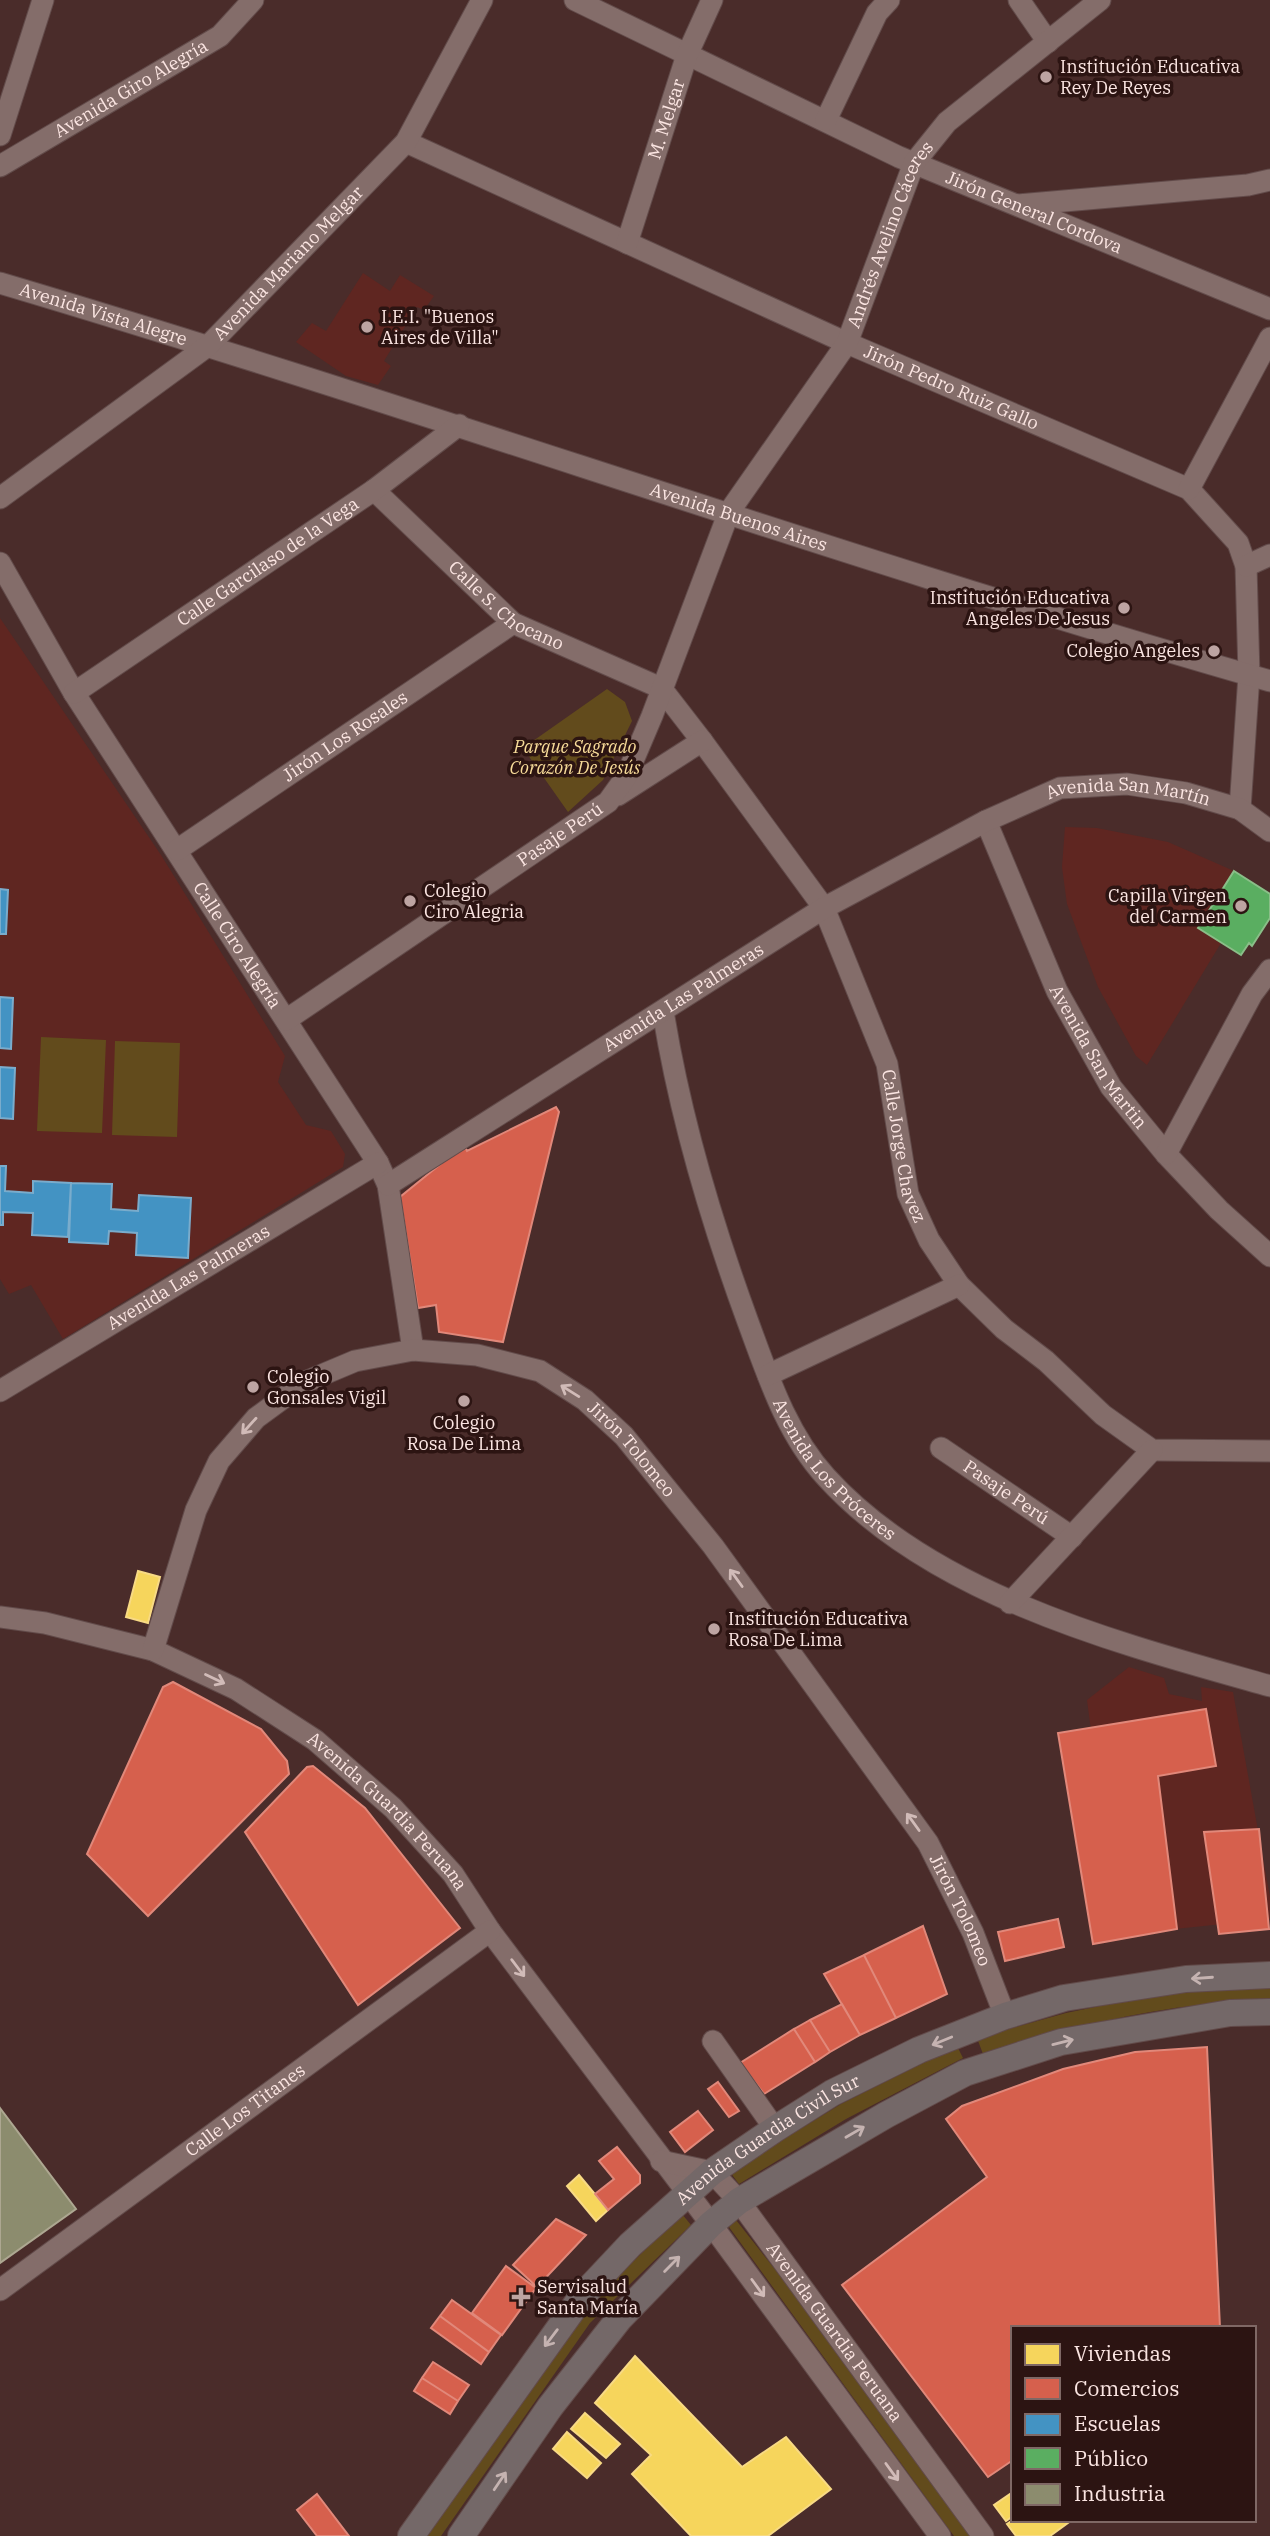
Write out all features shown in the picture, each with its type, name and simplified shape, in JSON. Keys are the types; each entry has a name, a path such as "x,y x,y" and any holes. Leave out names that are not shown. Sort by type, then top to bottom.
{"main road":[{"name":"Avenida Guardia Civil Sur","path":"411,2536 583,2295 630,2245 712,2172 775,2129 832,2093 906,2056 1005,2016 1064,1998 1186,1979 1270,1975"},
{"name":"Avenida Guardia Civil Sur","path":"461,2536 583,2363 619,2319 711,2224 739,2201 886,2115 965,2073 1061,2042 1218,2015 1270,2012"}],"street":[{"name":"Avenida Giro Alegría","path":"0,166 220,36 253,0"},
{"name":"Avenida Mariano Melgar","path":"0,498 209,345 406,142 482,0"},
{"name":"Jirón General Cordova","path":"575,0 914,163 1270,309"},
{"name":"M. Melgar","path":"627,243 687,55 712,0"},
{"path":"826,120 877,13 889,0"},
{"path":"1019,0 1048,42"},
{"name":"Andrés Avelino Cáceres","path":"729,512 847,343 914,163 947,122 1100,0"},
{"path":"0,135 6,91 36,2"},
{"name":"Jirón Pedro Ruiz Gallo","path":"406,142 847,343 1189,489 1238,543 1246,566 1249,675 1240,809"},
{"path":"1013,205 1248,185 1270,180"},
{"name":"Avenida Vista Alegre","path":"0,283 209,345"},
{"path":"1189,489 1270,338"},
{"name":"Avenida Buenos Aires","path":"209,345 1061,619 1270,681"},
{"name":"Calle Garcilaso de la Vega","path":"74,693 374,490 459,425"},
{"name":"Calle S. Chocano","path":"374,490 513,623 662,688"},
{"name":"Pasaje Perú","path":"286,1020 608,802 626,777 729,512"},
{"path":"1246,566 1270,555"},
{"name":"Calle Ciro Alegría","path":"0,563 74,693 378,1163 388,1185 414,1350"},
{"name":"Jirón Los Rosales","path":"177,850 513,623"},
{"name":"Calle Jorge Chavez","path":"662,688 824,908 887,1064 908,1194 929,1240 959,1285 1004,1329 1046,1361 1103,1415 1152,1450"},
{"path":"608,802 702,741"},
{"name":"Avenida San Martín","path":"986,821 1060,788 1127,784 1186,793 1240,809 1270,831"},
{"name":"Avenida Las Palmeras","path":"388,1185 824,908 986,821"},
{"name":"Avenida San Martin","path":"986,821 1057,991 1111,1087 1166,1154 1219,1210 1270,1256"},
{"path":"1166,1154 1252,994 1270,970"},
{"name":"Avenida Los Próceres","path":"663,1011 674,1083 718,1238 768,1376 797,1440 844,1494 919,1552 1010,1603 1150,1652 1270,1686"},
{"name":"Avenida Las Palmeras","path":"0,1391 378,1163"},
{"path":"768,1376 959,1285"},
{"name":"Jirón Tolomeo","path":"153,1650 196,1510 219,1461 256,1418 305,1382 355,1361 414,1350 477,1355 540,1371 584,1400 624,1436 713,1546 928,1843 973,1933 1005,2016"},
{"name":"Pasaje Perú","path":"941,1448 1072,1537"},
{"path":"1010,1603 1152,1450 1270,1451"},
{"name":"Avenida Guardia Peruana","path":"0,1617 45,1622 153,1650 236,1689 315,1740 393,1808 453,1874 490,1931 711,2224 940,2536"},
{"name":"Calle Los Titanes","path":"0,2290 490,1931"},
{"path":"713,2041 775,2129"},
{"path":"661,2161 712,2172"},
{"name":"Avenida Guardia Peruana","path":"712,2172 739,2201 983,2536"}],"shaded area":[{"name":"I.E.I. \"Buenos Aires de Villa\"","path":"363,273 390,291 400,275 434,296 424,310 417,307 384,361 391,366 378,385 346,376 296,342 312,323 326,331"},
{"path":"0,618 161,855 285,1056 278,1082 306,1125 331,1131 345,1154 343,1167 63,1339 31,1285 9,1294 0,1279"},
{"path":"1065,827 1097,828 1168,842 1234,871 1198,927 1221,943 1147,1065 1136,1056 1098,987 1067,904 1062,867"},
{"path":"1129,1667 1164,1678 1169,1694 1202,1701 1201,1687 1233,1692 1270,1897 1270,1919 1118,1935 1087,1700"}],"green space":[{"name":"Parque Sagrado Corazón De Jesús","path":"607,689 625,702 632,721 603,780 568,812 523,748"},
{"path":"41,1037 106,1040 102,1133 37,1131"},
{"path":"115,1041 180,1043 177,1137 112,1135"},
{"path":"1239,1987 1270,1989 1270,2003 1197,2005 1161,2010 1089,2025 983,2054 977,2038 1066,2013 1153,1995"},
{"path":"957,2046 963,2058 846,2119 739,2184 730,2172 841,2104"},
{"path":"682,2214 691,2225 590,2323 441,2536 423,2536 580,2313"},
{"path":"736,2220 804,2306 971,2536 954,2536 729,2227"}],"building: Viviendas":[{"path":"138,1571 160,1577 148,1623 126,1617"},
{"path":"579,2175 608,2210 596,2221 567,2186"},
{"path":"635,2356 742,2467 786,2437 831,2489 768,2536 691,2536 632,2474 651,2455 595,2403"},
{"path":"585,2413 620,2444 606,2458 571,2429"},
{"path":"567,2432 601,2463 587,2478 553,2449"},
{"path":"1011,2493 1011,2517 1006,2521 994,2505"},
{"path":"1011,2521 1069,2522 1050,2536 1016,2536 1007,2524"}],"building: Comercios":[{"path":"556,1107 559,1112 503,1342 439,1332 436,1305 418,1308 400,1197 464,1145 467,1151"},
{"path":"173,1682 261,1729 287,1761 289,1774 148,1916 87,1854 163,1687"},
{"path":"1206,1709 1216,1766 1158,1776 1177,1929 1093,1944 1058,1733"},
{"path":"313,1766 365,1808 460,1928 358,2005 245,1832 307,1767"},
{"path":"1259,1829 1269,1929 1219,1934 1204,1832"},
{"path":"1058,1919 1064,1947 1005,1961 998,1932"},
{"path":"923,1926 947,1994 896,2018 864,1955"},
{"path":"864,1955 896,2018 860,2035 824,1974"},
{"path":"842,2004 860,2035 830,2052 810,2020"},
{"path":"810,2020 830,2052 815,2062 794,2029"},
{"path":"794,2029 815,2062 764,2094 740,2063"},
{"path":"1207,2047 1220,2326 1011,2326 1011,2461 988,2477 842,2285 987,2177 946,2119 962,2106 1063,2069 1135,2052"},
{"path":"718,2082 739,2111 729,2117 708,2089"},
{"path":"698,2111 713,2130 685,2152 670,2132"},
{"path":"617,2147 640,2175 640,2183 608,2210 595,2194 614,2179 599,2161"},
{"path":"556,2219 586,2235 537,2287 513,2265"},
{"path":"506,2266 536,2288 502,2335 472,2313"},
{"path":"452,2300 501,2335 489,2352 440,2316"},
{"path":"440,2316 489,2352 481,2364 431,2328"},
{"path":"433,2362 469,2385 458,2401 422,2378"},
{"path":"422,2378 458,2401 450,2414 414,2391"},
{"path":"317,2494 349,2536 317,2536 297,2510"}],"building: Escuelas":[{"path":"0,889 8,890 6,934 0,934"},
{"path":"0,997 13,998 11,1049 0,1048"},
{"path":"0,1067 15,1068 13,1119 0,1118"},
{"path":"0,1166 6,1166 5,1191 33,1193 33,1181 71,1183 68,1237 32,1235 33,1213 3,1212 3,1225 0,1225"},
{"path":"71,1183 112,1184 111,1209 138,1211 139,1195 191,1198 188,1258 136,1255 137,1233 109,1231 108,1244 69,1242"}],"building: Público":[{"name":"Capilla Virgen del Carmen","path":"1234,871 1270,894 1270,918 1252,946 1249,943 1241,955 1198,928"}],"building: Industria":[{"path":"0,2108 76,2209 0,2263"}],"place":[{"name":"Institución Educativa Rey De Reyes","path":"1046,77"},
{"name":"I.E.I. \"Buenos Aires de Villa\"","path":"367,327"},
{"name":"Institución Educativa Angeles De Jesus","path":"1124,608"},
{"name":"Colegio Angeles","path":"1214,651"},
{"name":"Colegio Ciro Alegria","path":"410,901"},
{"name":"Capilla Virgen del Carmen","path":"1241,906"},
{"name":"Colegio Gonsales Vigil","path":"253,1387"},
{"name":"Colegio Rosa De Lima","path":"464,1401"},
{"name":"Institución Educativa Rosa De Lima","path":"714,1629"},
{"name":"Servisalud Santa María","path":"521,2297"}]}
